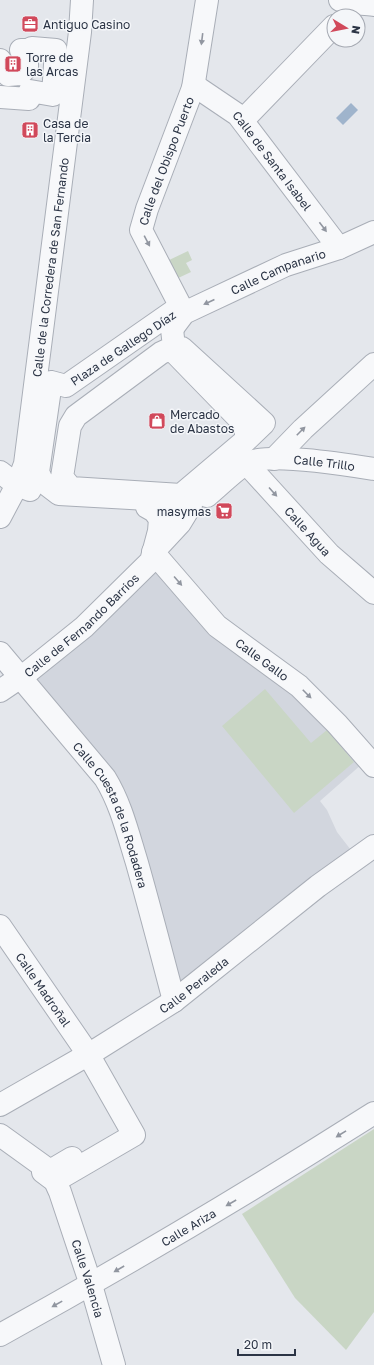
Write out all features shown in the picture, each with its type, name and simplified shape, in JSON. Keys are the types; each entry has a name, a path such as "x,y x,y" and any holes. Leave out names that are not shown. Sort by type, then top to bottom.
{"street":[{"name":"Calle de la Corredera de San Fernando","path":"0,517 8,479 25,464 40,407 80,32 82,0"},
{"name":"Calle del Obispo Puerto","path":"178,321 141,230 147,209 194,88 207,0"},
{"path":"344,5 362,3 374,5"},
{"path":"243,120 326,34"},
{"path":"0,60 0,67 8,75 20,74 26,67 26,56 21,50 31,50 32,48 56,50 57,80 53,95 30,91 29,99 0,97"},
{"path":"0,84 57,80"},
{"name":"Calle de Santa Isabel","path":"194,88 207,94 243,120 339,248"},
{"name":"Calle Campanario","path":"178,321 286,265 339,248 374,232"},
{"name":"Plaza de Gallego Díaz","path":"40,407 73,403 178,321"},
{"name":"Plaza de Gallego Díaz","path":"178,321 264,423 274,459"},
{"name":"Plaza de Gallego Díaz","path":"178,321 174,347 161,353 76,416 70,426 62,477 71,488 181,495 246,440 246,426 176,354 182,348 264,423"},
{"path":"8,479 59,502 147,507 191,505 202,500 246,463 274,459 302,429 374,364"},
{"path":"40,407 38,472 42,481 59,494 183,500 264,423"},
{"name":"Calle Trillo","path":"274,459 319,461 374,469"},
{"name":"Calle Agua","path":"246,463 329,554 374,593"},
{"path":"153,552 180,523 191,505"},
{"path":"147,507 154,511 160,519 159,531 153,552"},
{"name":"Calle de Fernando Barrios","path":"0,691 21,677 84,627 151,561 153,552"},
{"name":"Calle Gallo","path":"153,552 217,626 299,686 337,724 374,766"},
{"name":"Calle Cuesta de la Rodadera","path":"0,653 112,788 162,949 174,1001"},
{"name":"Calle Peraleda","path":"0,1105 88,1054 174,1001 318,886 374,846"},
{"name":"Calle Madroñal","path":"0,926 88,1054 134,1135 58,1186"},
{"path":"0,1110 80,1064 119,1131 50,1171 0,1135"},
{"name":"Calle Ariza","path":"0,1335 91,1285 242,1197 374,1113"},
{"path":"0,1139 58,1186"},
{"name":"Calle Valencia","path":"58,1186 91,1285 114,1365"}],"shaded area":[{"path":"161,567 298,694 362,764 320,801 327,810 337,832 354,854 177,985 127,806 32,680 89,634"}],"green space":[{"path":"188,251 192,260 186,263 191,272 174,280 165,262"},
{"path":"265,689 311,743 327,730 354,762 294,813 222,726"},
{"path":"374,1129 374,1312 346,1350 295,1298 242,1214"}],"water":[{"path":"351,103 358,110 343,125 336,118"}],"place":[{"name":"Antiguo Casino","path":"30,24"},
{"name":"Torre de las Arcas","path":"13,64"},
{"name":"Casa de la Tercia","path":"30,130"},
{"name":"Mercado de Abastos","path":"157,421"},
{"name":"masymas","path":"224,511"}]}
